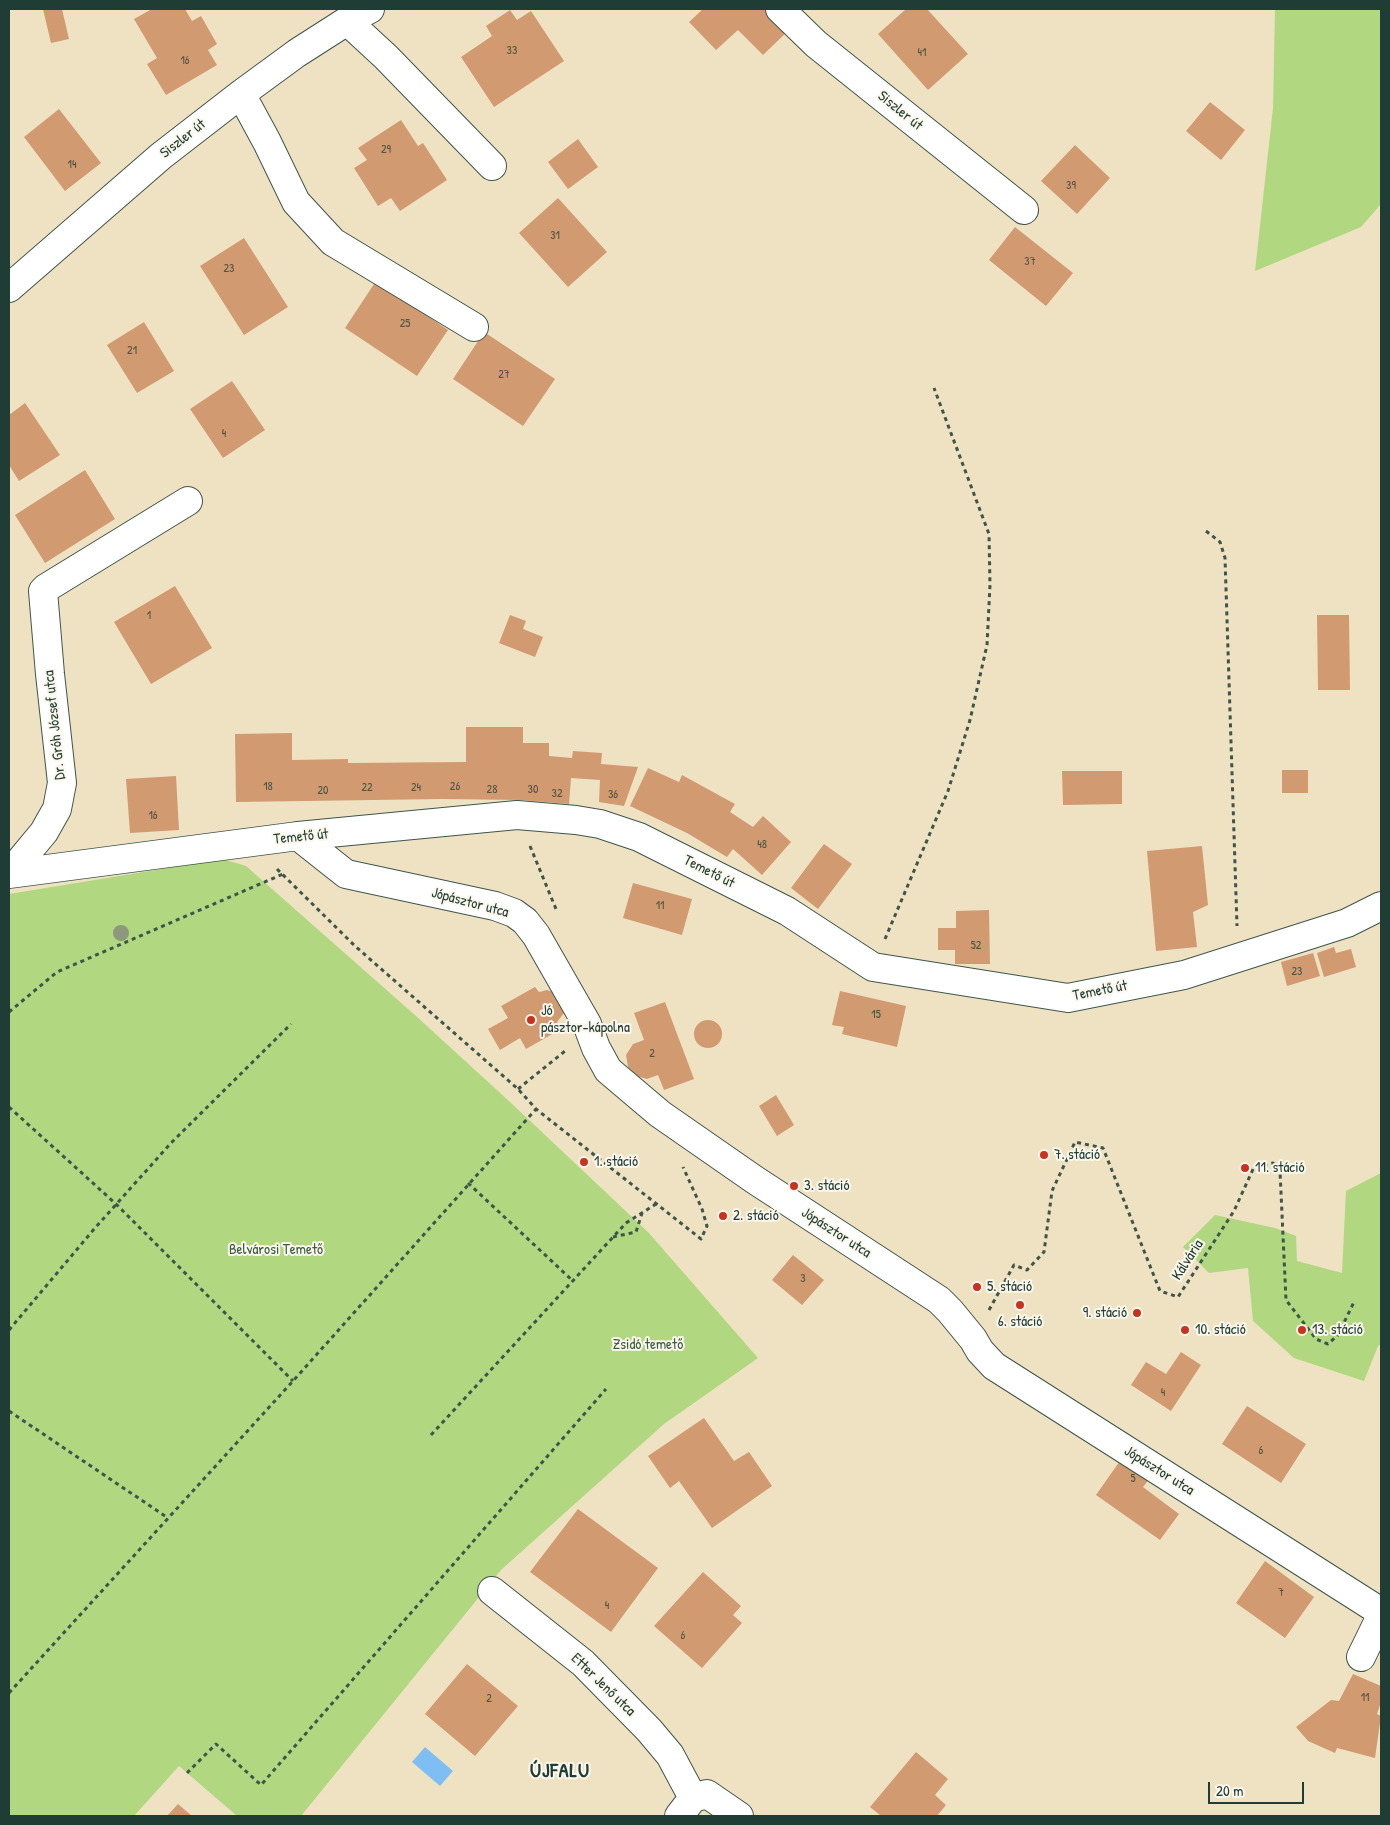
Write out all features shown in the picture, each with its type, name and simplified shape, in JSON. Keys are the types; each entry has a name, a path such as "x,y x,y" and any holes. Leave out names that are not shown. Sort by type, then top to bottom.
{"street":[{"name":"Siszler út","path":"780,9 816,44 1024,210"},
{"name":"Siszler út","path":"9,288 160,156 240,94 358,15"},
{"path":"358,15 386,57 492,166"},
{"path":"240,94 267,142 296,202 334,242 474,326"},
{"name":"Dr. Gróh József utca","path":"10,873 44,832 57,809 62,783 43,591 188,501"},
{"name":"Temető út","path":"10,873 298,836 517,815 576,820 600,824 639,837 787,911 873,967 1068,998 1184,975 1238,956 1347,923 1381,906"},
{"name":"Jópásztor utca","path":"298,836 346,874 495,906 514,913 525,921 536,935 587,1024 596,1048 608,1070 660,1114 755,1180 939,1300 994,1366 1381,1612"},
{"name":"Etter Jenő utca","path":"492,1591 584,1663 670,1755 686,1807 708,1794 739,1816"},
{"path":"1361,1656 1381,1616"}],"path":[{"path":"873,967 948,791 970,720 987,645 990,585 989,534 934,388"},
{"path":"1206,531 1220,542 1225,558 1238,956"},
{"path":"250,843 355,946 518,1090 536,1109 701,1239 708,1226 680,1160"},
{"path":"9,1012 57,972 283,874"},
{"path":"9,1330 116,1204 171,1143 291,1024"},
{"path":"9,1107 116,1204 294,1381"},
{"path":"9,1693 294,1381 536,1109"},
{"name":"Kálvária","path":"973,1339 1014,1265 1027,1270 1044,1252 1052,1191 1075,1142 1103,1148 1160,1290 1178,1297 1234,1211 1254,1167 1273,1163 1280,1171 1286,1300 1316,1339 1328,1344 1338,1335 1354,1302"},
{"path":"468,1184 573,1280"},
{"path":"431,1435 626,1223 656,1204"},
{"path":"613,1237 636,1232 642,1213"},
{"path":"187,1773 216,1744 262,1785 606,1389"},
{"path":"9,1410 168,1518"}],"green space":[{"path":"1275,9 1381,9 1381,204 1361,227 1255,271 1273,108"},
{"name":"Belvárosi Temető","path":"223,859 246,866 510,1102 648,1232 758,1358 664,1424 501,1570 301,1816 237,1816 179,1766 134,1816 9,1816 9,894"},
{"path":"1381,1173 1381,1344 1378,1346 1364,1381 1294,1358 1253,1321 1248,1268 1209,1273 1183,1247 1215,1215 1275,1228 1296,1236 1297,1261 1342,1273 1346,1191"}],"water":[{"path":"425,1747 453,1771 440,1786 412,1762"}],"building":[{"path":"43,9 62,9 69,39 51,43"},
{"path":"152,9 185,9 192,21 201,16 217,44 208,50 217,65 166,95 147,64 157,58 134,19"},
{"path":"703,9 768,9 789,30 763,55 738,30 716,50 689,22"},
{"path":"906,9 927,9 968,54 928,90 878,34"},
{"path":"510,10 517,20 531,11 564,61 494,107 461,57 492,36 486,26"},
{"path":"1210,102 1245,130 1221,160 1186,131"},
{"path":"59,109 101,163 65,191 24,137"},
{"path":"401,120 418,146 423,143 447,180 400,211 391,198 378,206 354,168 367,160 358,148"},
{"path":"578,139 598,167 568,189 548,162"},
{"path":"1075,145 1110,178 1077,214 1041,181"},
{"path":"558,198 607,252 568,287 519,233"},
{"path":"1015,227 1073,273 1046,306 989,260"},
{"path":"244,238 288,307 244,335 200,266"},
{"path":"376,281 448,330 417,376 345,328"},
{"path":"144,322 174,371 137,393 107,345"},
{"path":"484,332 555,379 523,426 453,379"},
{"path":"232,381 265,430 223,458 190,409"},
{"path":"25,403 60,455 19,481 9,465 9,415"},
{"path":"85,470 115,519 45,563 15,515"},
{"path":"175,586 212,648 151,684 114,622"},
{"path":"510,615 526,621 523,629 543,637 535,657 499,643"},
{"path":"1317,615 1349,615 1350,690 1318,690"},
{"path":"466,727 523,727 523,743 549,743 549,756 572,758 573,751 602,753 601,764 638,767 624,806 599,802 600,780 571,778 569,804 521,800 442,799 236,802 235,734 292,733 292,760 348,759 348,763 466,762"},
{"path":"648,768 679,782 682,775 735,804 730,812 753,827 763,816 791,842 762,875 733,849 727,857 687,833 630,806"},
{"path":"1282,770 1308,770 1308,793 1282,793"},
{"path":"1062,771 1122,771 1122,804 1063,805"},
{"path":"176,776 179,830 130,833 126,779"},
{"path":"824,844 852,864 818,909 791,888"},
{"path":"1202,846 1208,905 1193,912 1197,947 1156,951 1147,851"},
{"path":"633,883 692,899 682,935 623,918"},
{"path":"989,910 990,964 955,964 955,950 938,950 938,928 956,928 956,911"},
{"path":"1334,947 1336,953 1351,949 1356,967 1324,977 1317,953"},
{"path":"1313,953 1320,976 1287,986 1281,962"},
{"name":"Jó pásztor-kápolna","path":"535,987 539,992 547,990 557,993 564,1002 564,1013 557,1022 561,1029 526,1049 520,1038 500,1050 488,1029 508,1018 501,1006"},
{"path":"840,991 906,1006 897,1047 842,1034 844,1027 832,1025"},
{"path":"665,1002 694,1079 664,1090 658,1075 647,1079 636,1076 628,1067 626,1055 633,1044 644,1040 634,1013"},
{"path":"708,1020 718,1024 722,1034 718,1044 708,1048 698,1044 694,1034 698,1024"},
{"path":"776,1095 794,1125 777,1136 759,1106"},
{"path":"793,1255 824,1280 802,1305 772,1280"},
{"path":"1181,1352 1201,1365 1171,1411 1131,1385 1146,1362 1166,1374"},
{"path":"1247,1406 1306,1444 1281,1483 1222,1444"},
{"path":"704,1418 734,1461 749,1452 772,1486 712,1528 679,1481 670,1488 648,1456"},
{"path":"1122,1458 1150,1478 1143,1487 1179,1514 1160,1540 1096,1495"},
{"path":"578,1509 658,1568 611,1632 530,1572"},
{"path":"1265,1561 1314,1597 1285,1638 1236,1603"},
{"path":"703,1572 741,1606 733,1615 742,1623 702,1668 654,1626"},
{"path":"467,1664 518,1706 475,1756 425,1714"},
{"path":"1353,1674 1381,1686 1381,1702 1377,1714 1381,1716 1375,1758 1337,1748 1335,1753 1308,1741 1296,1727 1331,1700 1339,1701"},
{"path":"916,1752 948,1779 935,1795 946,1805 937,1816 881,1816 870,1807"},
{"path":"178,1804 192,1816 167,1816"}],"place":[{"name":"Jó pásztor-kápolna","path":"531,1020"},
{"name":"7. stáció","path":"1044,1155"},
{"name":"1. stáció","path":"584,1162"},
{"name":"11. stáció","path":"1245,1168"},
{"name":"3. stáció","path":"794,1186"},
{"name":"2. stáció","path":"723,1216"},
{"name":"5. stáció","path":"977,1287"},
{"name":"6. stáció","path":"1020,1305"},
{"name":"9. stáció","path":"1137,1313"},
{"name":"10. stáció","path":"1185,1330"},
{"name":"13. stáció","path":"1302,1330"}],"district":[{"name":"ÚJFALU","path":"560,1772"}],"park label":[{"name":"Zsidó temető","path":"648,1345"}]}
